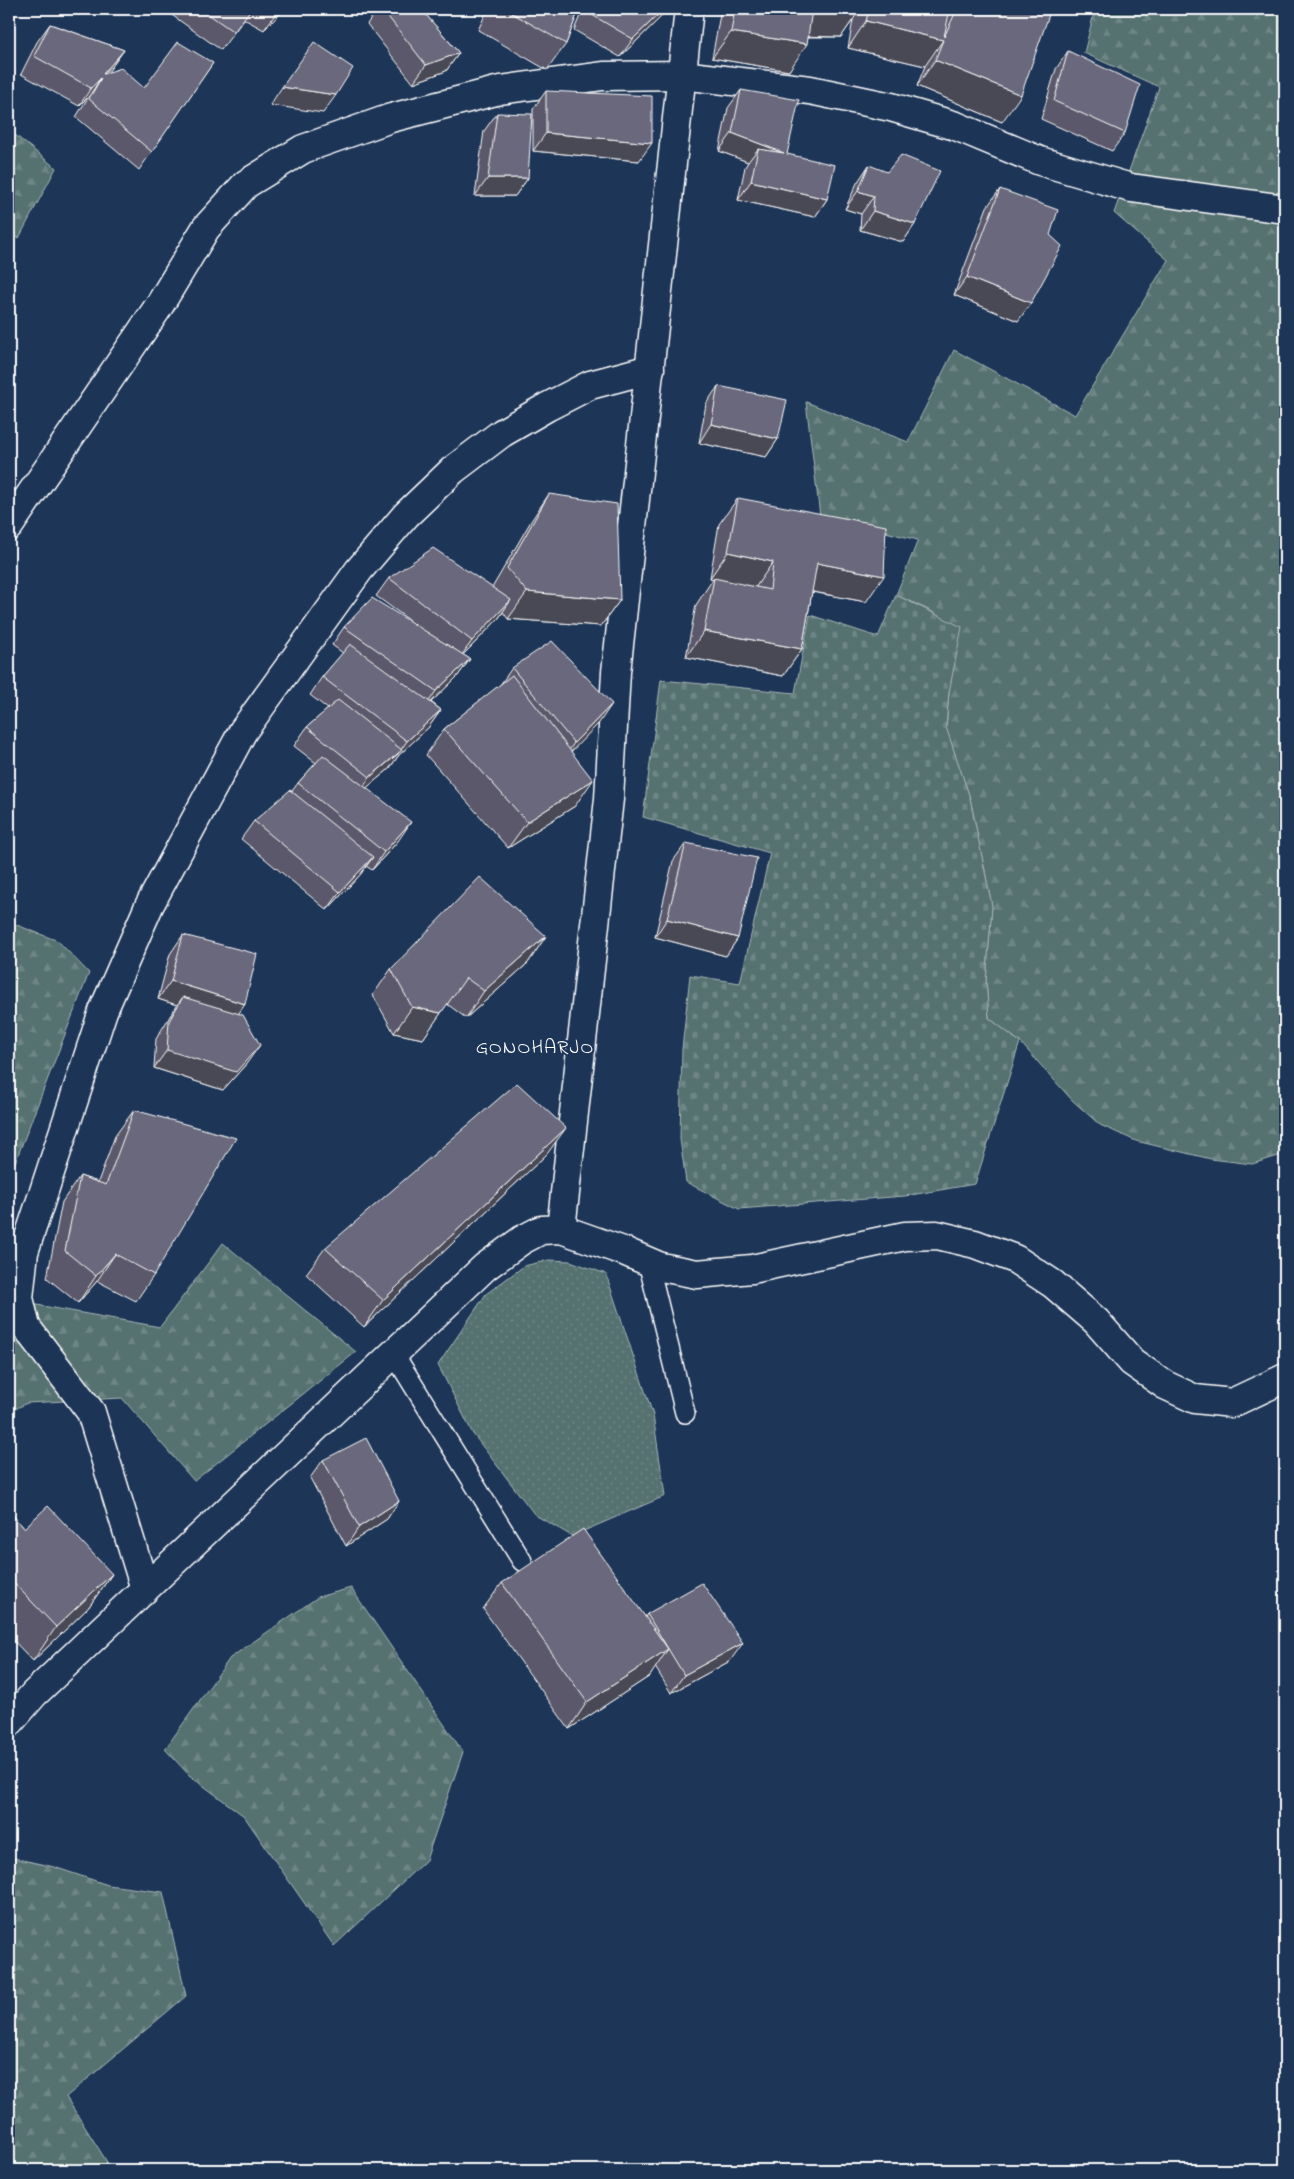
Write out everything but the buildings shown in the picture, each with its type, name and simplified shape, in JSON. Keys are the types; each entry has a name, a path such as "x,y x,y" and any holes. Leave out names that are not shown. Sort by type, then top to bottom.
{"street":[{"path":"561,1229 608,809 616,672 689,9"},
{"path":"9,526 159,306 206,228 246,184 303,149 391,118 491,93 603,76 682,75 810,90 890,107 956,126 1040,161 1131,188 1285,209"},
{"path":"145,1589 91,1412 61,1370 26,1327 20,1298 24,1252 103,1011 149,906 243,731 359,570 406,514 453,470 502,433 547,407 590,386 650,369"},
{"path":"9,1723 34,1694 485,1267 522,1240 542,1230 561,1229 626,1252 661,1267 697,1274 752,1269 905,1236 937,1235 975,1244 1015,1259 1053,1284 1089,1315 1132,1362 1165,1385 1195,1399 1232,1403 1285,1378"}],"lane":[{"path":"648,1262 685,1413"},
{"path":"394,1354 522,1560"}],"green space":[{"path":"1095,9 1285,9 1285,1154 1252,1164 1211,1159 1136,1141 1100,1125 1072,1100 1020,1042 989,1018 986,981 992,906 970,798 946,728 949,692 933,612 896,595 918,540 820,516 806,402 908,442 954,350 1075,415 1168,260 1114,213 1159,87 1084,53"},
{"path":"9,130 56,168 19,238 9,236"},
{"path":"896,595 962,627 949,692 946,727 970,798 992,906 986,981 989,1018 1020,1042 975,1184 905,1196 739,1209 686,1182 680,1139 682,1049 690,975 740,983 770,853 643,817 661,680 795,693 810,615 878,637"},
{"path":"9,922 58,941 89,973 9,1178"},
{"path":"223,1243 356,1352 194,1481 122,1398 27,1403 9,1412 9,1300 160,1327"},
{"path":"549,1260 570,1261 606,1274 653,1415 665,1496 572,1536 535,1515 473,1434 438,1365 486,1294 524,1266"},
{"path":"351,1588 463,1752 426,1860 334,1946 244,1816 189,1775 165,1749 230,1658 318,1597"},
{"path":"9,1857 54,1867 108,1885 163,1892 186,1996 66,2097 112,2170 9,2170"}],"district":[{"name":"GONOHARJO","path":"535,1048"}]}
